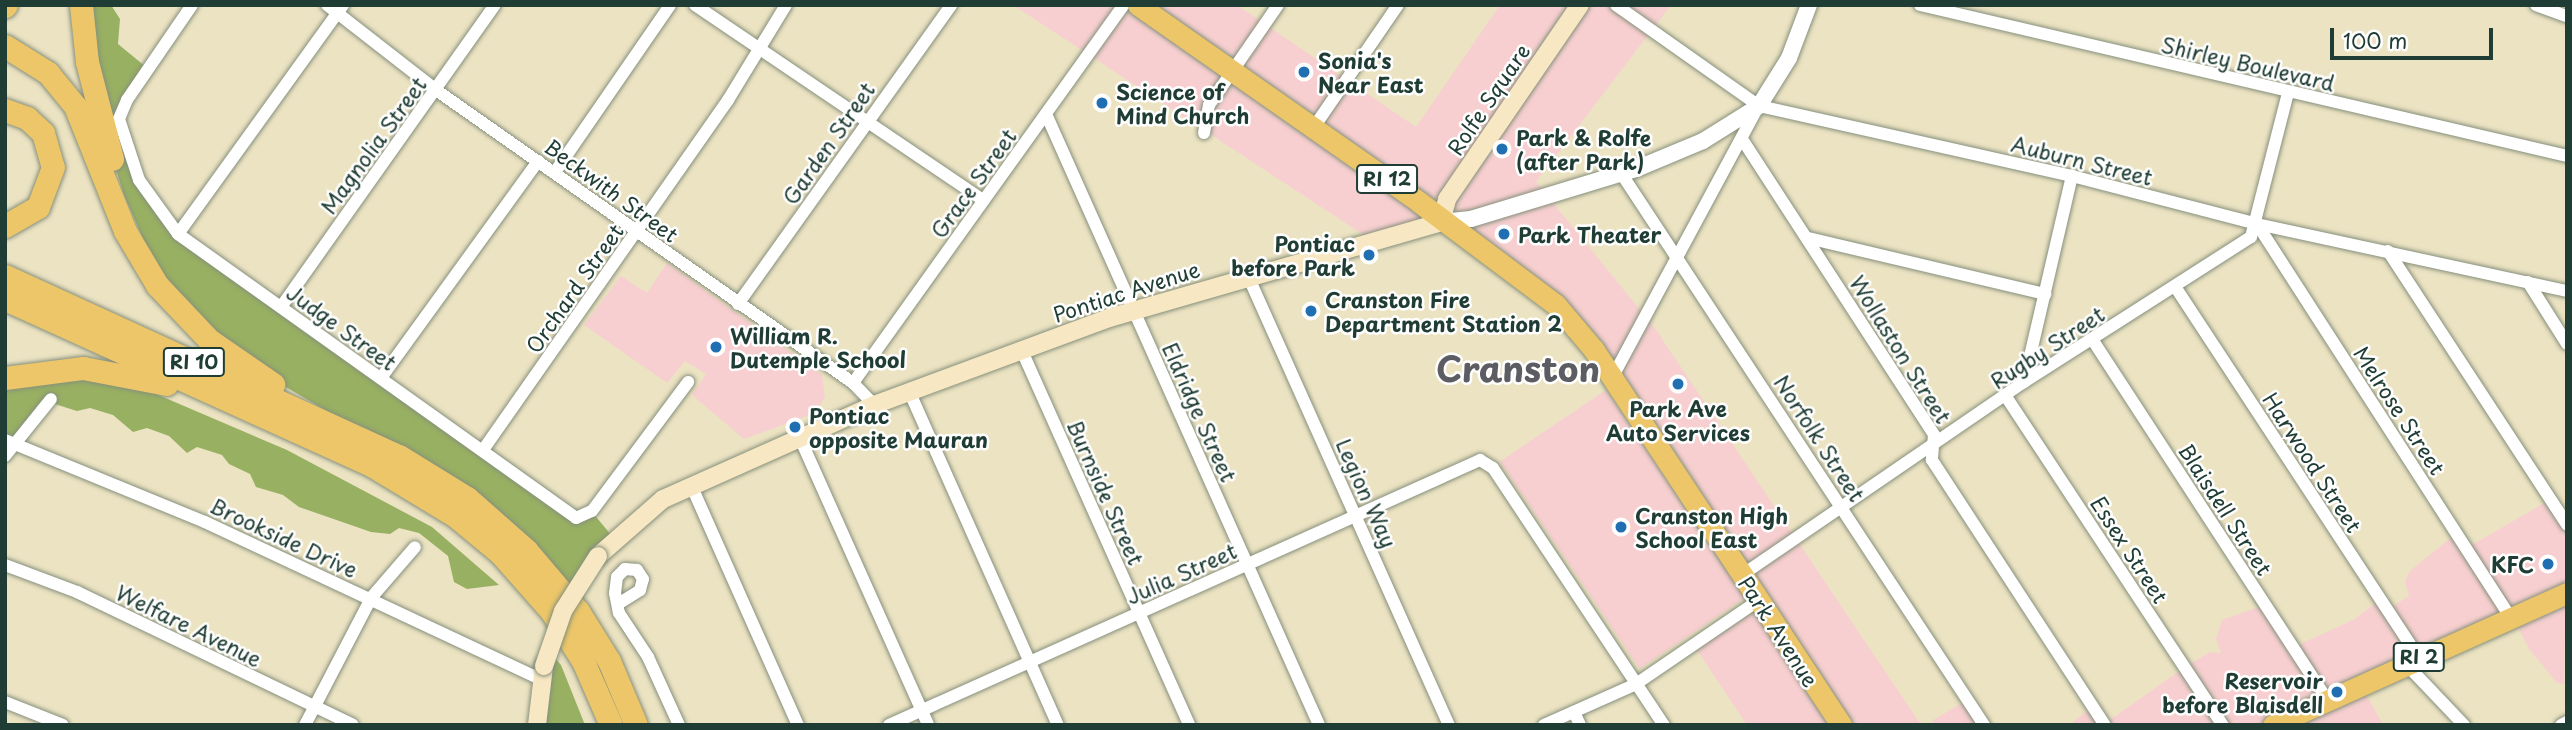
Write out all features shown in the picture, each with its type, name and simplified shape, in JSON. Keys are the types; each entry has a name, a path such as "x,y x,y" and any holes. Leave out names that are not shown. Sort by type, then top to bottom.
{"highway":[{"path":"81,5 87,62 119,181 147,255 181,311"},
{"path":"9,47 48,73 75,106 132,245 181,311 240,364 382,448"},
{"path":"5,110 27,118 43,133 52,167 38,207 5,226"},
{"name":"RI 10","path":"5,276 382,448 467,498 540,565 599,644 636,725"},
{"name":"RI 10","path":"5,299 317,440 414,488 500,553 562,628 611,725"},
{"path":"5,378 68,368 125,373 190,391 317,440"}],"main road":[{"name":"Park Avenue","path":"1138,5 1314,127 1556,305 1612,378 1841,725"},
{"name":"Rolfe Square","path":"1441,222 1447,199 1580,5"},
{"name":"Pontiac Avenue","path":"537,725 543,673 563,611 598,556 643,514 691,485 874,405 1134,311 1441,222"},
{"name":"RI 2","path":"2273,725 2411,660 2567,593"}],"street":[{"name":"Judge Street","path":"192,5 127,100 119,119 139,180 178,234 576,518 592,511 688,382"},
{"name":"Magnolia Street","path":"281,307 495,5"},
{"path":"555,172 670,5"},
{"path":"695,5 983,200"},
{"name":"Orchard Street","path":"483,450 636,232 786,5"},
{"name":"Garden Street","path":"738,304 951,5"},
{"name":"Grace Street","path":"853,383 1124,5"},
{"path":"1204,133 1209,105 1278,5"},
{"path":"1314,127 1398,5"},
{"name":"Auburn Street","path":"1616,5 1759,106 2072,176 2257,224 2567,290"},
{"name":"Pontiac Avenue","path":"1441,222 1471,219 1621,173 1703,141 1759,106 1789,58 1808,5"},
{"name":"Shirley Boulevard","path":"1920,5 2567,156"},
{"path":"2536,5 2567,16"},
{"name":"Beckwith Street","path":"336,8 436,90 853,383 874,405"},
{"path":"178,234 336,8"},
{"path":"2257,224 2288,93"},
{"path":"1612,378 1759,106"},
{"name":"Eldridge Street","path":"1046,114 1319,725"},
{"name":"Wollaston Street","path":"1742,139 1934,435 1932,460 2105,725"},
{"path":"381,379 538,161"},
{"name":"Norfolk Street","path":"1621,173 1984,725"},
{"path":"2024,383 2072,176"},
{"name":"Rugby Street","path":"1742,575 1934,447 2024,383 2176,288 2251,236 2257,224"},
{"name":"Melrose Street","path":"2257,224 2511,618"},
{"path":"1808,238 2045,294"},
{"path":"2388,251 2567,525"},
{"name":"Legion Way","path":"1248,276 1449,725"},
{"path":"2528,282 2567,344"},
{"name":"Harwood Street","path":"2176,288 2411,660 2464,725"},
{"name":"Blaisdell Street","path":"2092,339 2328,700"},
{"name":"Burnside Street","path":"1022,351 1189,725"},
{"path":"910,393 1058,725"},
{"name":"Essex Street","path":"2006,395 2223,725"},
{"path":"5,456 9,441 51,399"},
{"path":"799,436 928,725"},
{"name":"Brookside Drive","path":"9,441 192,516 543,673"},
{"name":"Julia Street","path":"890,725 1476,461 1488,462 1636,684"},
{"path":"691,485 798,725"},
{"path":"305,725 371,598 415,547"},
{"name":"Welfare Avenue","path":"5,565 77,592 353,725"},
{"path":"1544,725 1636,684 1759,600"},
{"path":"618,604 623,624 648,657 679,725"},
{"path":"1636,684 1664,725"},
{"path":"5,702 63,725"},
{"path":"1574,712 1580,725"},
{"path":"2561,725 2567,722"}],"shaded area":[{"path":"1013,5 1237,5 1416,127 1500,5 1671,5 1536,182 1654,327 1921,725 1747,725 1695,647 1759,602 1611,376 1515,267 1424,217 1373,241"},
{"path":"667,263 822,375 825,397 815,413 744,439 692,395 706,374 685,361 667,383 584,325 621,276 647,293"},
{"name":"Cranston High School East","path":"1606,390 1746,597 1640,669 1500,462"},
{"path":"2546,502 2567,522 2564,684 2557,683 2529,649 2514,619 2362,687 2383,725 2069,725 2092,707 2107,722 2185,667 2210,652 2221,653 2216,639 2222,620 2264,605 2292,648 2355,619 2380,601 2387,610 2409,596 2405,581 2410,571 2453,536 2465,549"},
{"path":"1966,701 1983,725 1932,725 1933,720"}],"green space":[{"path":"80,5 111,5 120,19 118,44 146,67 118,122 159,214 579,517 592,512 612,536 574,588 332,414 229,354 155,266 124,195 109,147"},
{"path":"63,374 128,382 287,450 432,527 499,585 467,589 454,582 448,556 419,533 399,528 390,534 371,532 299,507 283,495 256,487 250,474 229,464 222,455 197,447 187,453 169,436 147,428 133,432 113,415 90,408 77,411 42,400 12,439 5,436 5,388"},
{"path":"548,650 561,665 585,725 536,725"}],"place":[{"name":"Sonia's Near East","path":"1304,72"},
{"name":"Science of Mind Church","path":"1102,103"},
{"name":"Park & Rolfe (after Park)","path":"1502,149"},
{"name":"Park Theater","path":"1504,234"},
{"name":"Pontiac before Park","path":"1369,255"},
{"name":"Cranston Fire Department Station 2","path":"1311,311"},
{"name":"William R. Dutemple School","path":"716,347"},
{"name":"Park Ave Auto Services","path":"1678,384"},
{"name":"Pontiac opposite Mauran","path":"795,427"},
{"name":"Cranston High School East","path":"1621,527"},
{"name":"KFC","path":"2548,564"},
{"name":"Reservoir before Blaisdell","path":"2337,692"}],"district":[{"name":"Cranston","path":"1518,368"}]}
